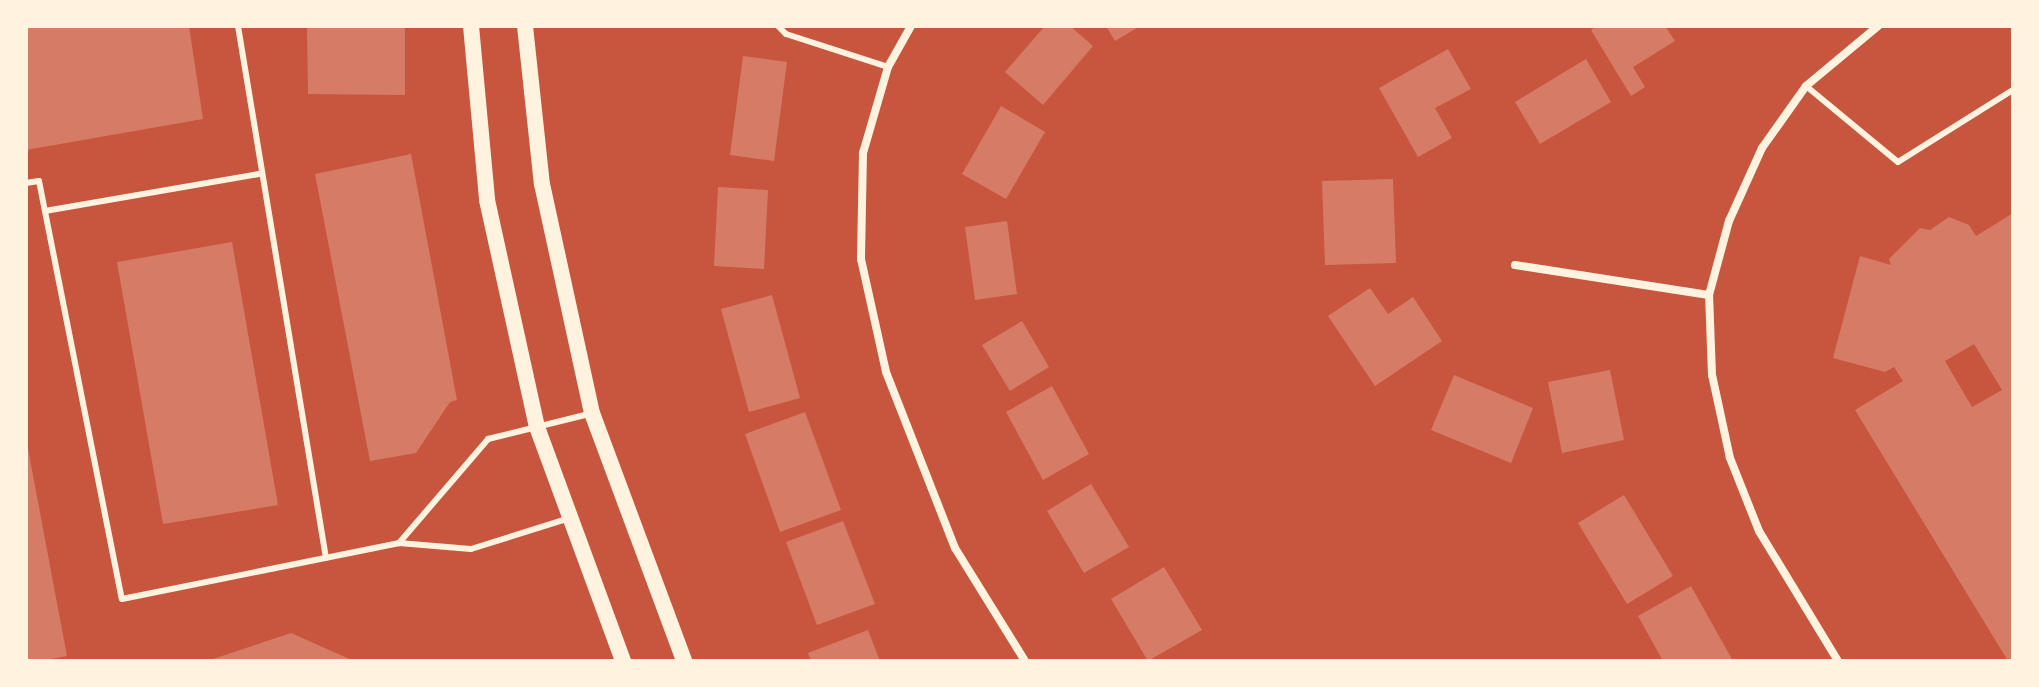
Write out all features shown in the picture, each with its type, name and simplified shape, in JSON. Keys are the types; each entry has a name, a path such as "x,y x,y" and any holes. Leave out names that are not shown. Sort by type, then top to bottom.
{"main road":[{"path":"471,26 487,200 537,427 623,661"},
{"path":"525,26 542,184 592,413 684,661"}],"street":[{"path":"911,26 888,67 863,153 861,259 886,372 955,548 1025,661"},
{"path":"1838,661 1759,531 1730,458 1712,375 1709,295 1729,221 1762,148 1806,86 1878,26"},
{"path":"1515,265 1709,295"}],"lane":[{"path":"238,26 259,174 326,558"},
{"path":"778,26 786,34 888,67"},
{"path":"1806,86 1898,162 2013,90"},
{"path":"45,211 259,174"},
{"path":"26,183 39,181 122,599 399,543 471,549 571,518"},
{"path":"399,543 488,439 592,413"}],"building":[{"path":"26,26 189,26 203,119 26,150"},
{"path":"307,26 405,26 405,95 308,94"},
{"path":"1045,26 1070,26 1093,46 1043,105 1005,72"},
{"path":"1106,26 1140,26 1115,41"},
{"path":"1597,26 1665,26 1675,41 1633,67 1645,87 1631,96 1591,30"},
{"path":"1448,49 1471,89 1435,108 1452,138 1418,157 1379,88"},
{"path":"743,56 787,62 774,161 730,155"},
{"path":"1586,59 1611,102 1540,144 1515,102"},
{"path":"1001,106 1045,132 1006,199 962,174"},
{"path":"411,154 457,400 450,402 416,453 370,461 315,174"},
{"path":"1393,179 1396,263 1325,265 1322,181"},
{"path":"718,187 768,190 764,269 714,266"},
{"path":"2013,213 2013,661 2008,661 1855,410 1903,381 1894,367 1885,372 1833,358 1860,256 1891,265 1889,259 1920,228 1930,230 1949,217 1969,225 1976,236","holes":["1974,344 2002,390 1972,407 1945,361"]},
{"path":"1007,221 1017,294 975,300 965,227"},
{"path":"232,242 278,505 163,524 117,262"},
{"path":"1370,288 1388,314 1413,297 1442,341 1375,386 1328,316"},
{"path":"772,295 800,398 749,412 721,309"},
{"path":"1022,321 1049,367 1010,391 982,345"},
{"path":"1610,370 1624,440 1562,453 1548,382"},
{"path":"1454,375 1533,408 1511,463 1431,430"},
{"path":"1052,386 1089,454 1043,480 1006,412"},
{"path":"805,412 841,510 780,532 745,434"},
{"path":"26,438 67,656 40,661 26,661"},
{"path":"1091,484 1129,547 1084,573 1047,511"},
{"path":"1624,495 1673,576 1627,604 1578,523"},
{"path":"843,521 875,604 817,625 786,542"},
{"path":"1164,567 1202,630 1148,661 1111,599"},
{"path":"1691,586 1733,661 1663,661 1638,616"},
{"path":"868,630 880,661 811,661 808,653"},
{"path":"291,633 354,661 210,661 210,660"}]}
